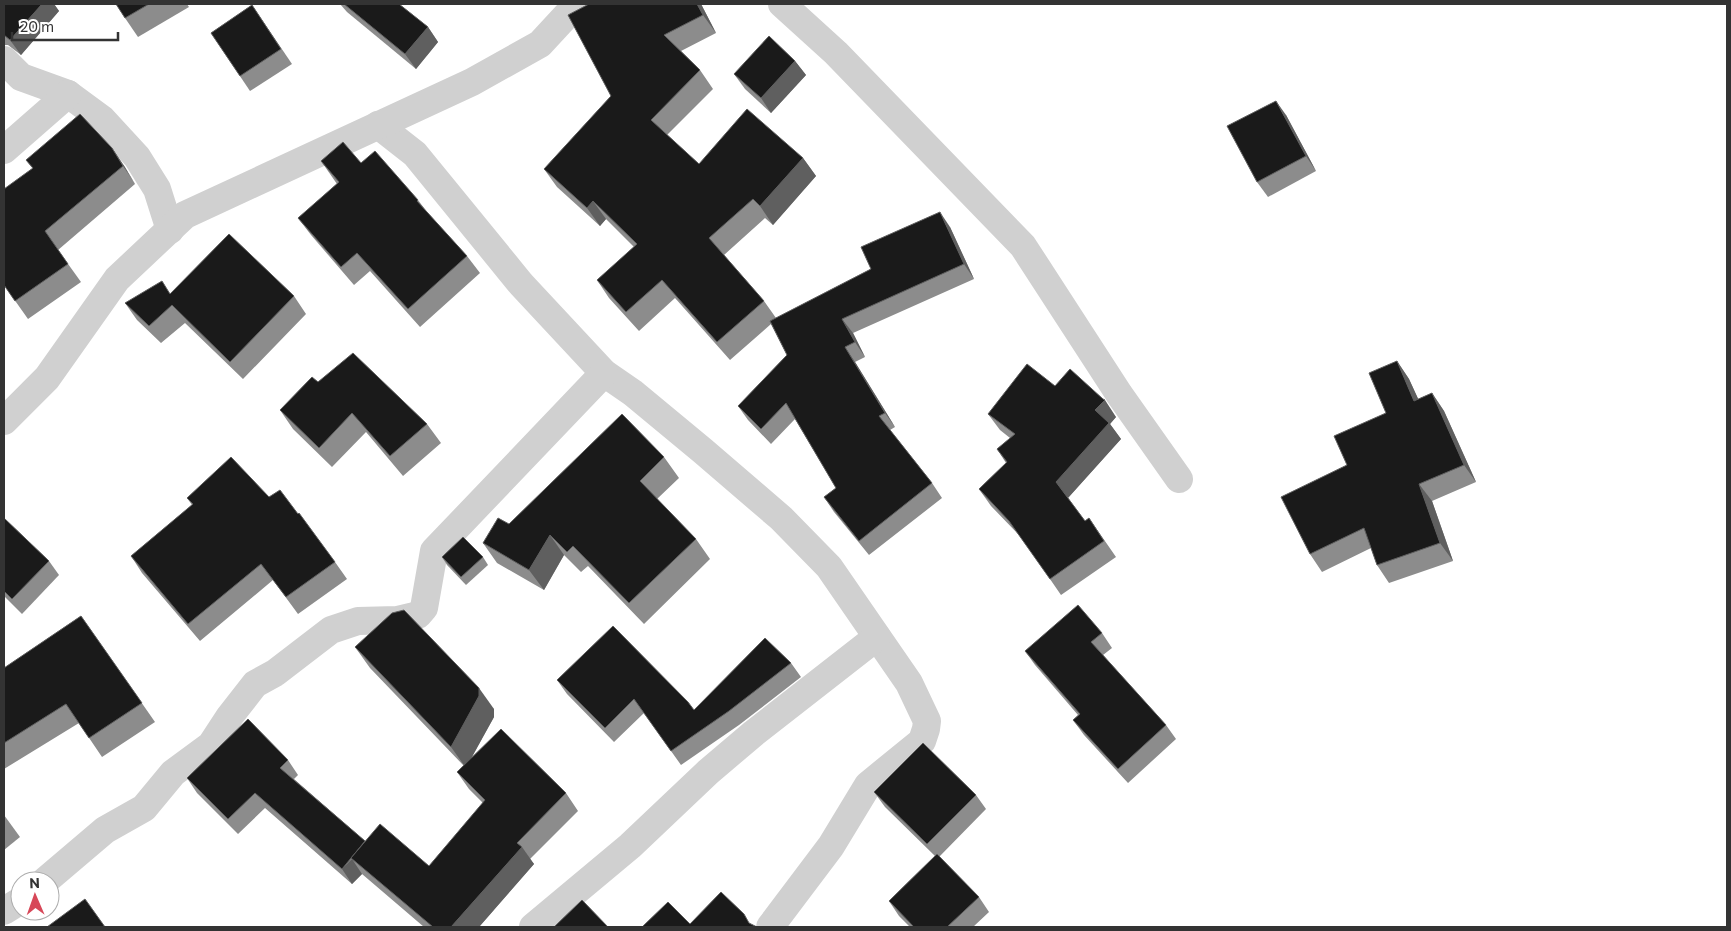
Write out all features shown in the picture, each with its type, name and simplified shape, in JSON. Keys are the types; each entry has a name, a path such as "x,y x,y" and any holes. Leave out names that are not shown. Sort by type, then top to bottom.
{"street":[{"path":"4,421 47,378 117,278 186,215 472,82 540,44 577,4"},
{"path":"782,4 836,53 1023,246 1119,394 1179,479"},
{"path":"4,60 21,77 68,94 102,119 137,157 157,189 170,230"},
{"path":"4,150 68,94"},
{"path":"378,126 415,154 521,284 604,373 633,393 781,518 829,567 909,683 927,721 922,741 868,785 831,846 770,927"},
{"path":"58,871 105,830 144,808 173,773 211,745 230,716 255,684 275,673 331,630 358,621 397,620 418,615 424,608 434,551 604,373"},
{"path":"533,927 630,846 708,772 754,733 877,637"}],"building":[{"path":"4,4 42,4 10,40 4,35"},
{"path":"116,4 149,4 125,18"},
{"path":"344,4 399,4 428,27 405,54"},
{"path":"589,4 697,4 703,15 664,35 700,70 651,120 699,164 747,109 803,158 760,206 753,199 709,238 764,301 717,342 662,280 626,312 597,280 637,244 593,201 587,208 544,169 611,96 568,15"},
{"path":"252,5 281,49 240,76 211,33"},
{"path":"769,36 795,61 761,98 734,74"},
{"path":"1276,101 1306,156 1257,182 1227,126"},
{"path":"80,114 112,148 123,166 45,231 68,264 15,301 4,285 4,189 33,168 26,160"},
{"path":"343,142 361,163 375,151 467,256 408,309 357,253 341,267 298,218 339,182 321,161"},
{"path":"940,212 964,264 842,319 855,342 845,347 885,413 879,416 932,483 859,541 824,497 836,488 786,403 761,429 738,406 787,355 770,321 871,269 861,247"},
{"path":"229,234 294,296 230,362 172,305 149,326 125,303 162,281 170,294"},
{"path":"353,353 427,424 390,456 352,413 319,448 280,410 312,377 318,382"},
{"path":"1397,361 1414,401 1432,393 1464,465 1419,484 1440,543 1377,565 1364,528 1310,554 1281,497 1347,465 1334,436 1386,413 1369,373"},
{"path":"1027,364 1055,386 1070,369 1105,400 1095,410 1109,423 1056,482 1085,521 1089,518 1104,541 1050,579 1009,521 979,489 1007,462 997,449 1015,434 988,414"},
{"path":"622,414 664,457 640,481 696,539 629,603 573,546 567,552 550,535 529,570 483,543 498,518 509,524"},
{"path":"231,457 269,497 280,490 335,562 286,597 261,564 188,624 131,556 193,504 187,498"},
{"path":"4,518 49,561 12,599 4,591"},
{"path":"463,537 483,557 461,577 442,557"},
{"path":"1078,605 1102,633 1091,642 1166,725 1118,769 1073,720 1080,714 1025,651"},
{"path":"404,610 479,688 479,696 451,747 355,647 392,613"},
{"path":"81,616 142,703 89,738 66,704 4,743 4,668"},
{"path":"613,626 694,710 765,638 791,663 729,711 671,751 634,699 605,728 557,680"},
{"path":"248,719 288,760 280,768 365,841 342,869 255,793 228,819 187,778"},
{"path":"501,729 566,793 517,843 522,847 451,927 433,927 351,858 380,824 429,866 485,800 457,772"},
{"path":"923,743 976,795 927,844 874,792"},
{"path":"937,854 979,897 947,927 914,927 889,901"},
{"path":"721,892 744,914 749,923 757,927 642,927 668,902 690,924"},
{"path":"85,899 105,927 47,927 55,921 60,921 60,917"},
{"path":"582,900 608,927 554,927"}]}
